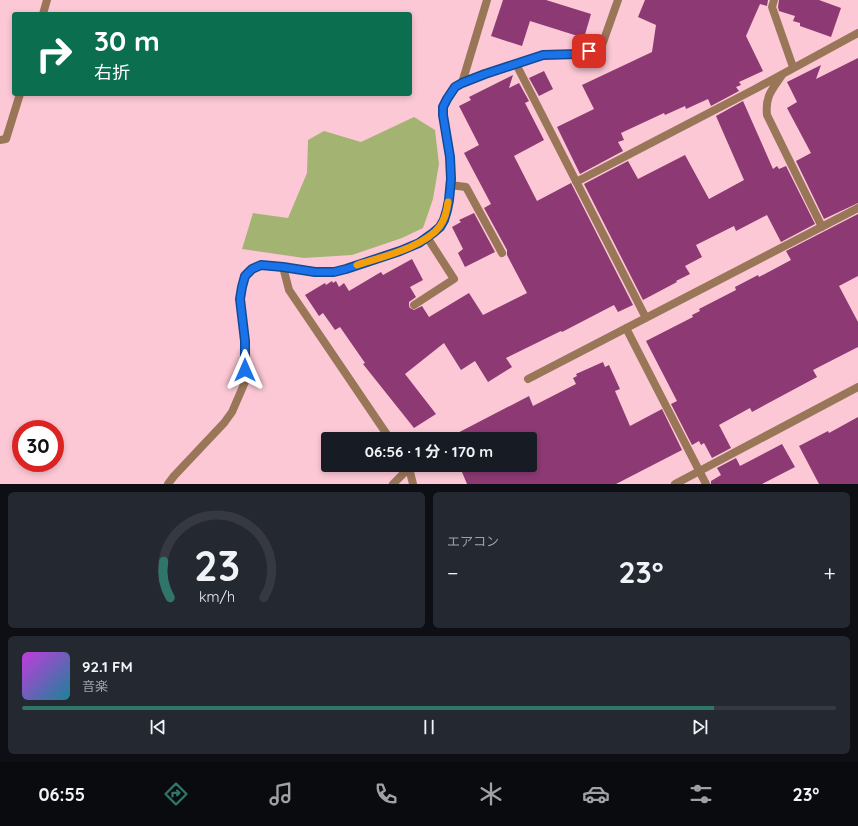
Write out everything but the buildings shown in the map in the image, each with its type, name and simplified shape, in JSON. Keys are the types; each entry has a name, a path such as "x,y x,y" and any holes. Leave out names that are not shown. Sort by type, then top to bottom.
{"street":[{"path":"44,12 47,0"},
{"path":"462,83 487,0"},
{"path":"168,484 224,423 232,412 245,382 245,341 240,299 245,276 252,269 261,265 315,272 334,272 400,251 419,243 440,227 444,220 449,200 450,157 443,107 455,87 462,83 543,55 578,54 601,48 618,0"},
{"path":"774,0 772,7 793,67"},
{"path":"576,182 756,89 793,67 858,33"},
{"path":"516,64 646,318"},
{"path":"784,73 768,98 766,106 767,115 822,227"},
{"path":"0,140 6,139 19,96"},
{"path":"450,185 466,187 502,253"},
{"path":"528,379 858,208"},
{"path":"414,305 454,279 427,237"},
{"path":"283,267 289,290 385,432"},
{"path":"626,328 706,484"},
{"path":"675,484 858,387"},
{"path":"393,484 403,472"},
{"path":"410,472 413,484"}],"green space":[{"path":"414,117 435,130 439,164 433,199 423,228 402,238 352,255 304,258 242,249 253,213 288,218 307,173 308,140 324,131 361,142"}],"slow traffic":[{"path":"357,265 419,243 440,227 444,220 448,202"}],"route":[{"path":"245,370 245,341 240,299 245,276 252,269 261,265 315,272 334,272 400,251 419,243 440,227 447,210 451,179 450,157 443,107 455,87 485,74 543,55 578,54 589,51"}]}
